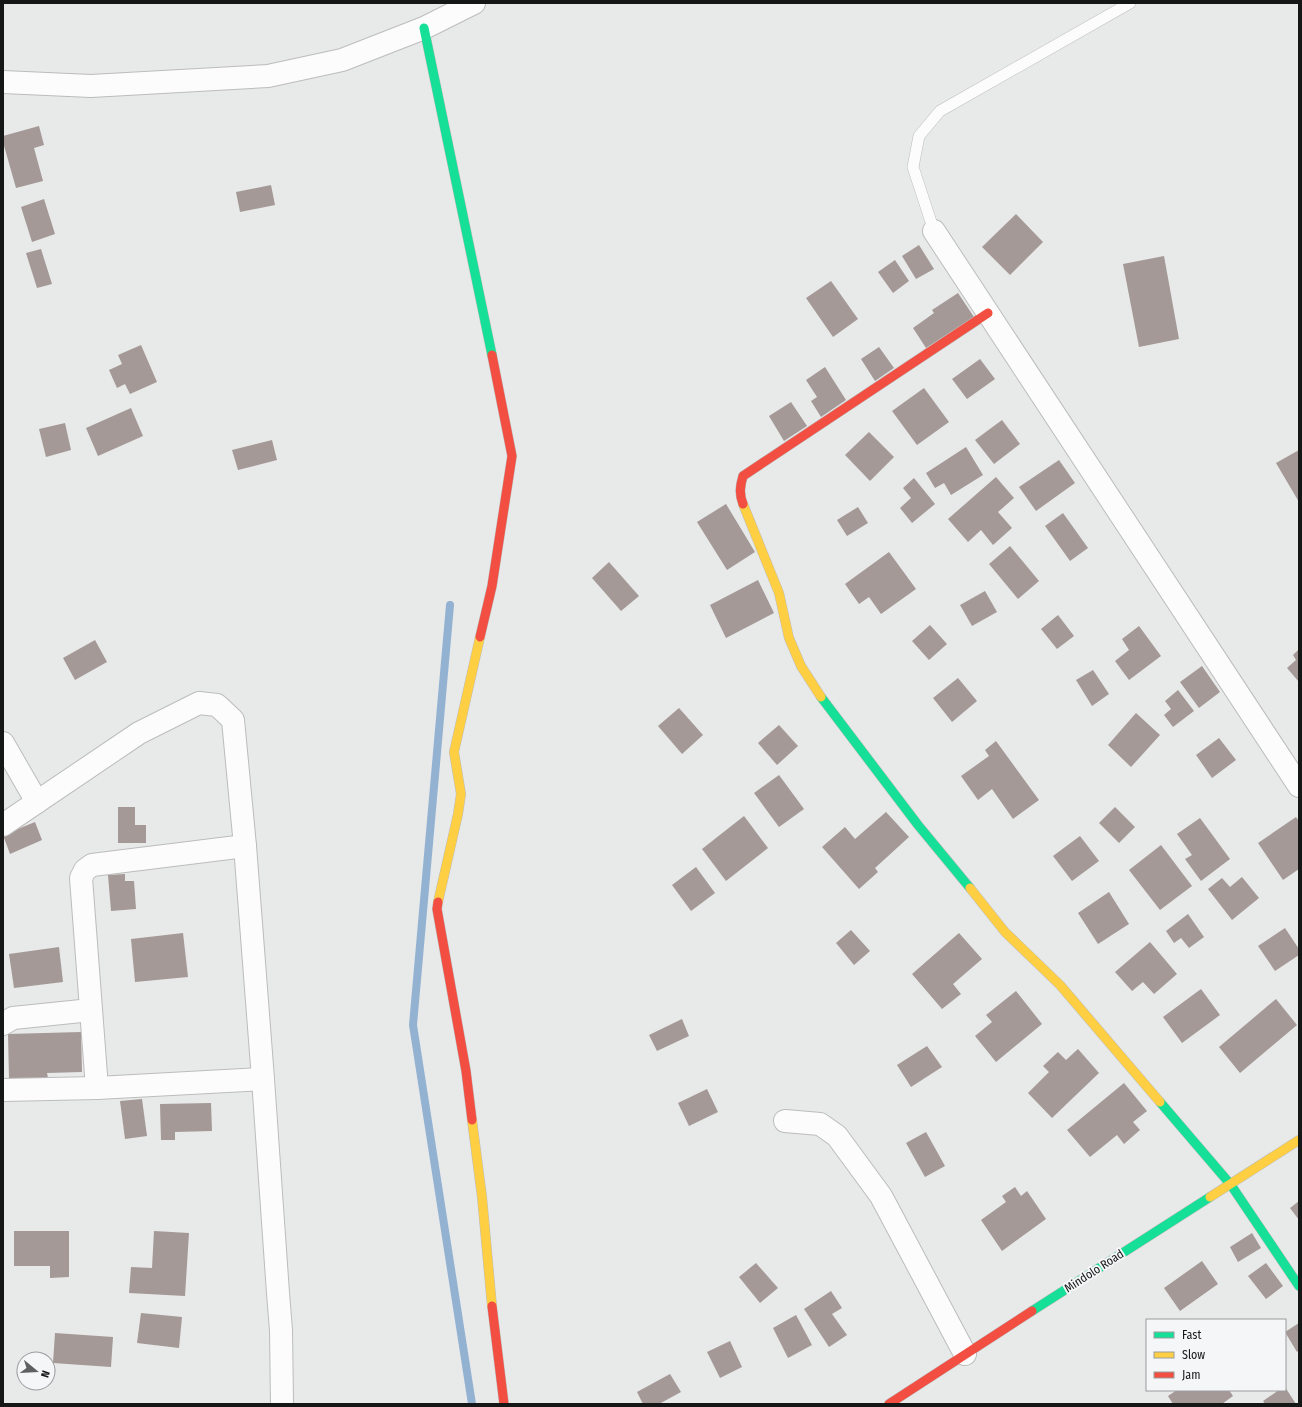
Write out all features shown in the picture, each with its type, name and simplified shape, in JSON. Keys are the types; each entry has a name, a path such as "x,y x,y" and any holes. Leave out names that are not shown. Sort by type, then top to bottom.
{"street":[{"path":"3,82 91,86 268,76 342,60 424,28 474,3"},
{"path":"424,28 512,456 492,586 454,752 461,794 458,814 436,909 467,1078 482,1197 491,1297 504,1404"},
{"path":"934,231 1299,786"},
{"path":"988,313 743,476 740,486 741,498 779,593 789,638 801,666 821,697 918,825 1005,932 1060,985 1231,1185 1299,1286"},
{"path":"3,825 139,733 199,703 217,705 233,720 245,846 282,1330 282,1404"},
{"path":"3,743 37,802"},
{"path":"97,1088 81,878 85,870 92,865 245,846"},
{"path":"3,1024 13,1018 92,1010"},
{"path":"3,1090 97,1088 263,1079"},
{"path":"785,1121 820,1124 837,1136 882,1196 966,1354"},
{"name":"Mindolo Road","path":"889,1404 1299,1140"}],"lane":[{"path":"934,231 913,167 919,136 940,112 1130,3"}],"building":[{"path":"39,126 44,145 34,148 43,181 16,188 3,142 3,136"},
{"path":"271,185 275,205 240,212 236,192"},
{"path":"44,199 55,234 32,242 21,207"},
{"path":"1016,214 1043,242 1010,275 982,247"},
{"path":"919,245 934,269 916,279 902,256"},
{"path":"41,249 52,284 37,288 26,253"},
{"path":"1164,256 1179,339 1139,347 1123,264"},
{"path":"895,260 909,281 893,293 878,272"},
{"path":"831,281 858,319 833,337 806,298"},
{"path":"958,293 974,317 926,348 913,328 934,313 932,310"},
{"path":"141,345 157,382 130,394 125,384 117,388 109,370 122,364 118,355"},
{"path":"879,347 894,368 875,381 861,359"},
{"path":"980,359 995,379 967,399 952,379"},
{"path":"825,367 846,400 821,417 811,401 817,397 806,380"},
{"path":"924,388 949,422 917,445 892,411"},
{"path":"791,402 807,426 784,441 769,416"},
{"path":"131,408 143,436 98,456 86,428"},
{"path":"1002,420 1020,444 994,464 975,440"},
{"path":"65,423 71,450 46,457 39,429"},
{"path":"869,432 894,457 870,481 845,455"},
{"path":"272,440 277,460 238,470 232,450"},
{"path":"966,447 983,475 951,495 944,483 935,488 926,473"},
{"path":"1299,450 1299,502 1276,463"},
{"path":"1059,460 1075,483 1036,511 1019,487"},
{"path":"996,477 1014,498 998,512 1012,528 993,545 981,530 968,542 948,519"},
{"path":"914,478 935,504 912,523 900,508 911,498 903,488"},
{"path":"726,504 755,552 727,570 697,522"},
{"path":"858,507 868,523 847,536 837,520"},
{"path":"1063,513 1088,548 1070,561 1045,526"},
{"path":"1010,546 1039,581 1018,599 989,564"},
{"path":"889,552 916,589 881,614 869,597 859,604 845,584"},
{"path":"609,562 639,596 621,611 592,578"},
{"path":"758,580 774,613 726,638 710,605"},
{"path":"985,591 997,612 972,626 960,605"},
{"path":"1058,615 1074,636 1057,649 1041,629"},
{"path":"930,625 947,644 929,660 912,641"},
{"path":"1139,626 1161,656 1129,680 1115,661 1129,650 1122,639"},
{"path":"95,640 107,662 75,680 63,658"},
{"path":"1299,649 1299,682 1287,668 1296,660 1293,655"},
{"path":"1202,666 1220,692 1199,708 1180,682"},
{"path":"1093,670 1109,694 1092,706 1076,680"},
{"path":"958,678 977,701 952,722 933,698"},
{"path":"1178,690 1194,711 1173,727 1164,715 1171,709 1165,701"},
{"path":"679,708 703,735 682,754 658,726"},
{"path":"1136,713 1160,735 1131,767 1108,745"},
{"path":"779,725 798,746 777,765 758,743"},
{"path":"1219,738 1236,760 1212,778 1196,755"},
{"path":"996,741 1039,800 1013,819 992,789 978,800 961,776 989,756 985,750"},
{"path":"779,775 804,809 779,827 754,793"},
{"path":"118,807 135,807 135,825 146,825 146,843 118,843"},
{"path":"1115,807 1135,827 1119,843 1099,823"},
{"path":"886,812 909,837 875,868 878,872 859,889 822,847 845,827 855,839"},
{"path":"744,816 768,848 726,881 702,849"},
{"path":"1296,817 1299,821 1299,869 1283,880 1258,843"},
{"path":"1200,818 1230,859 1201,881 1185,859 1192,855 1177,834"},
{"path":"35,822 42,840 10,854 3,835"},
{"path":"1080,836 1099,861 1072,881 1053,856"},
{"path":"1161,845 1192,886 1160,910 1129,870"},
{"path":"696,867 715,893 691,911 672,885"},
{"path":"125,874 125,881 134,881 136,909 111,911 108,875"},
{"path":"1242,877 1259,898 1232,920 1208,889 1222,878 1230,887"},
{"path":"1109,892 1129,924 1098,944 1078,913"},
{"path":"1188,914 1204,937 1189,948 1181,938 1174,943 1166,931"},
{"path":"1285,928 1299,949 1299,955 1275,971 1258,946"},
{"path":"851,930 870,951 854,965 836,943"},
{"path":"183,933 188,977 135,982 131,939"},
{"path":"959,933 982,959 953,984 961,994 942,1009 912,974"},
{"path":"1150,942 1177,974 1154,994 1143,982 1132,991 1115,972"},
{"path":"59,947 63,982 14,988 9,954"},
{"path":"1201,989 1220,1015 1182,1043 1163,1017"},
{"path":"1016,991 1042,1024 996,1062 975,1036 992,1022 986,1015"},
{"path":"1276,999 1297,1025 1240,1073 1219,1047"},
{"path":"682,1019 689,1036 657,1051 649,1035"},
{"path":"81,1032 82,1072 47,1073 48,1078 9,1079 8,1034"},
{"path":"927,1046 942,1067 911,1087 897,1065"},
{"path":"1078,1049 1099,1073 1052,1118 1028,1093 1049,1072 1043,1066 1058,1052 1066,1060"},
{"path":"1124,1083 1147,1111 1133,1122 1140,1130 1124,1144 1117,1135 1090,1157 1067,1130"},
{"path":"707,1089 718,1112 689,1126 678,1103"},
{"path":"142,1099 147,1136 125,1139 120,1101"},
{"path":"211,1103 212,1131 175,1132 175,1140 161,1140 160,1104"},
{"path":"926,1132 945,1166 925,1177 906,1143"},
{"path":"1015,1187 1021,1196 1027,1191 1046,1219 1002,1251 981,1220 1006,1202 1002,1196"},
{"path":"1299,1201 1299,1220 1290,1208"},
{"path":"14,1231 69,1231 69,1277 50,1278 50,1266 14,1266"},
{"path":"154,1231 189,1233 185,1296 129,1293 131,1267 152,1268"},
{"path":"1252,1233 1261,1248 1238,1262 1230,1247"},
{"path":"1202,1261 1218,1284 1180,1311 1164,1288"},
{"path":"756,1263 778,1288 760,1303 739,1277"},
{"path":"1266,1263 1283,1286 1266,1299 1248,1276"},
{"path":"831,1291 842,1308 832,1314 847,1335 829,1347 804,1309"},
{"path":"141,1313 182,1317 179,1348 137,1343"},
{"path":"796,1315 812,1345 788,1358 773,1328"},
{"path":"1299,1323 1299,1350 1297,1352 1286,1334 1286,1331"},
{"path":"55,1333 113,1337 111,1367 56,1363 56,1351 54,1351"},
{"path":"730,1341 742,1367 720,1378 707,1352"},
{"path":"670,1374 681,1392 659,1404 643,1404 637,1392"},
{"path":"1286,1389 1296,1404 1265,1404 1263,1401 1278,1391 1286,1391"},
{"path":"1176,1391 1230,1391 1233,1396 1222,1404 1173,1404 1168,1396"}],"waterway":[{"path":"450,605 413,1025 472,1404"}],"traffic: fast":[{"path":"424,28 492,355"},
{"path":"821,697 918,825 970,888"},
{"path":"1160,1102 1231,1185 1299,1286"},
{"path":"1032,1311 1210,1197"}],"traffic: slow":[{"path":"743,504 779,593 789,638 801,666 821,697"},
{"path":"438,902 458,814 461,794 454,752 480,637"},
{"path":"970,888 1005,932 1060,985 1160,1102"},
{"path":"472,1120 482,1197 492,1306"},
{"path":"1210,1197 1299,1140"}],"traffic: jam":[{"path":"743,504 740,490 743,476 988,313"},
{"path":"480,637 492,586 512,456 492,355"},
{"path":"438,902 437,909 466,1071 472,1120"},
{"path":"492,1306 504,1404"},
{"path":"889,1404 1032,1311"}]}
